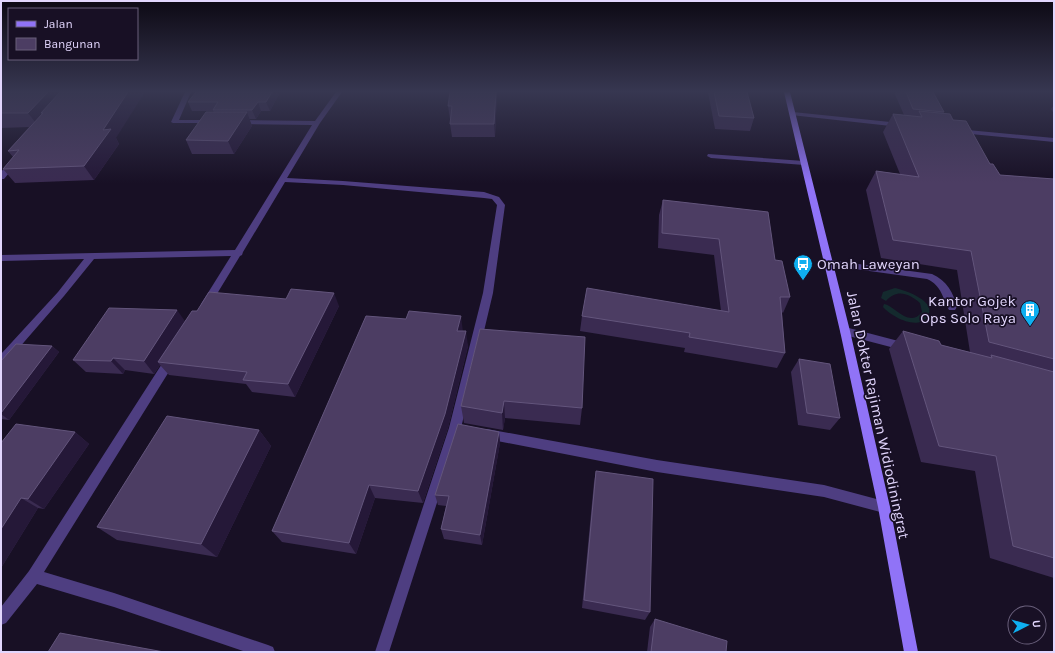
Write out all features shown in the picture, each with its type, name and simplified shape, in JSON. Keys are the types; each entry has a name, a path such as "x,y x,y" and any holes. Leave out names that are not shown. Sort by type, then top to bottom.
{"main road":[{"name":"Jalan Dokter Rajiman Widiodiningrat","path":"794,122 845,331 884,508 911,652"}],"street":[{"path":"272,122 317,123"},
{"path":"875,122 910,126"},
{"path":"200,313 239,253 317,123"},
{"path":"956,131 1054,140"},
{"path":"1,176 21,154"},
{"path":"711,156 804,163"},
{"path":"282,180 343,183 493,196 499,200 501,205 488,293 459,429 382,652"},
{"path":"1,258 239,253"},
{"path":"1,361 61,294 92,255"},
{"path":"829,263 929,276 944,286 952,307"},
{"path":"845,331 918,351"},
{"path":"1,618 34,576 175,354"},
{"path":"479,433 657,466 824,491 884,508"},
{"path":"34,576 114,600 268,652"}],"green space":[{"path":"895,288 913,294 925,302 928,306 929,312 923,321 917,323 904,321 883,307 884,304 888,305 902,315 912,318 917,317 922,312 920,303 907,295 894,295 886,301 881,298 883,292"}],"building":[{"path":"34,122 108,122 103,130 111,129 84,166 3,169 19,150 8,151"},
{"path":"199,122 240,122 228,141 186,140"},
{"path":"450,122 494,122 494,124 450,124"},
{"path":"896,122 967,122 990,164 993,164 1000,175 1054,179 1054,359 989,342 971,251 893,240 876,171 919,177"},
{"path":"663,200 768,212 775,260 782,261 790,297 780,297 785,353 689,337 690,333 582,316 587,288 729,312 719,239 662,233"},
{"path":"291,289 334,293 288,384 243,380 247,372 158,362 192,311 197,311 209,292 286,299"},
{"path":"109,308 177,310 144,361 113,358 111,361 73,360"},
{"path":"409,311 461,316 457,331 466,331 445,414 418,491 369,485 349,543 272,531 366,316 406,319"},
{"path":"480,329 585,337 582,408 504,401 502,413 461,406"},
{"path":"903,331 939,341 941,345 992,358 991,355 1054,372 1054,558 1013,546 996,456 939,446"},
{"path":"16,344 52,346 1,413 1,361"},
{"path":"799,359 830,364 840,418 807,413"},
{"path":"167,416 259,430 201,544 97,527"},
{"path":"16,424 75,432 28,499 21,498 1,529 1,443"},
{"path":"458,424 499,432 480,535 441,529 449,496 435,495"},
{"path":"596,471 653,479 650,612 584,600"},
{"path":"655,619 727,641 726,652 651,652"},
{"path":"60,633 164,652 48,652"}],"place":[{"name":"Omah Laweyan","path":"803,281"},
{"name":"Kantor Gojek Ops Solo Raya","path":"1030,327"}]}
